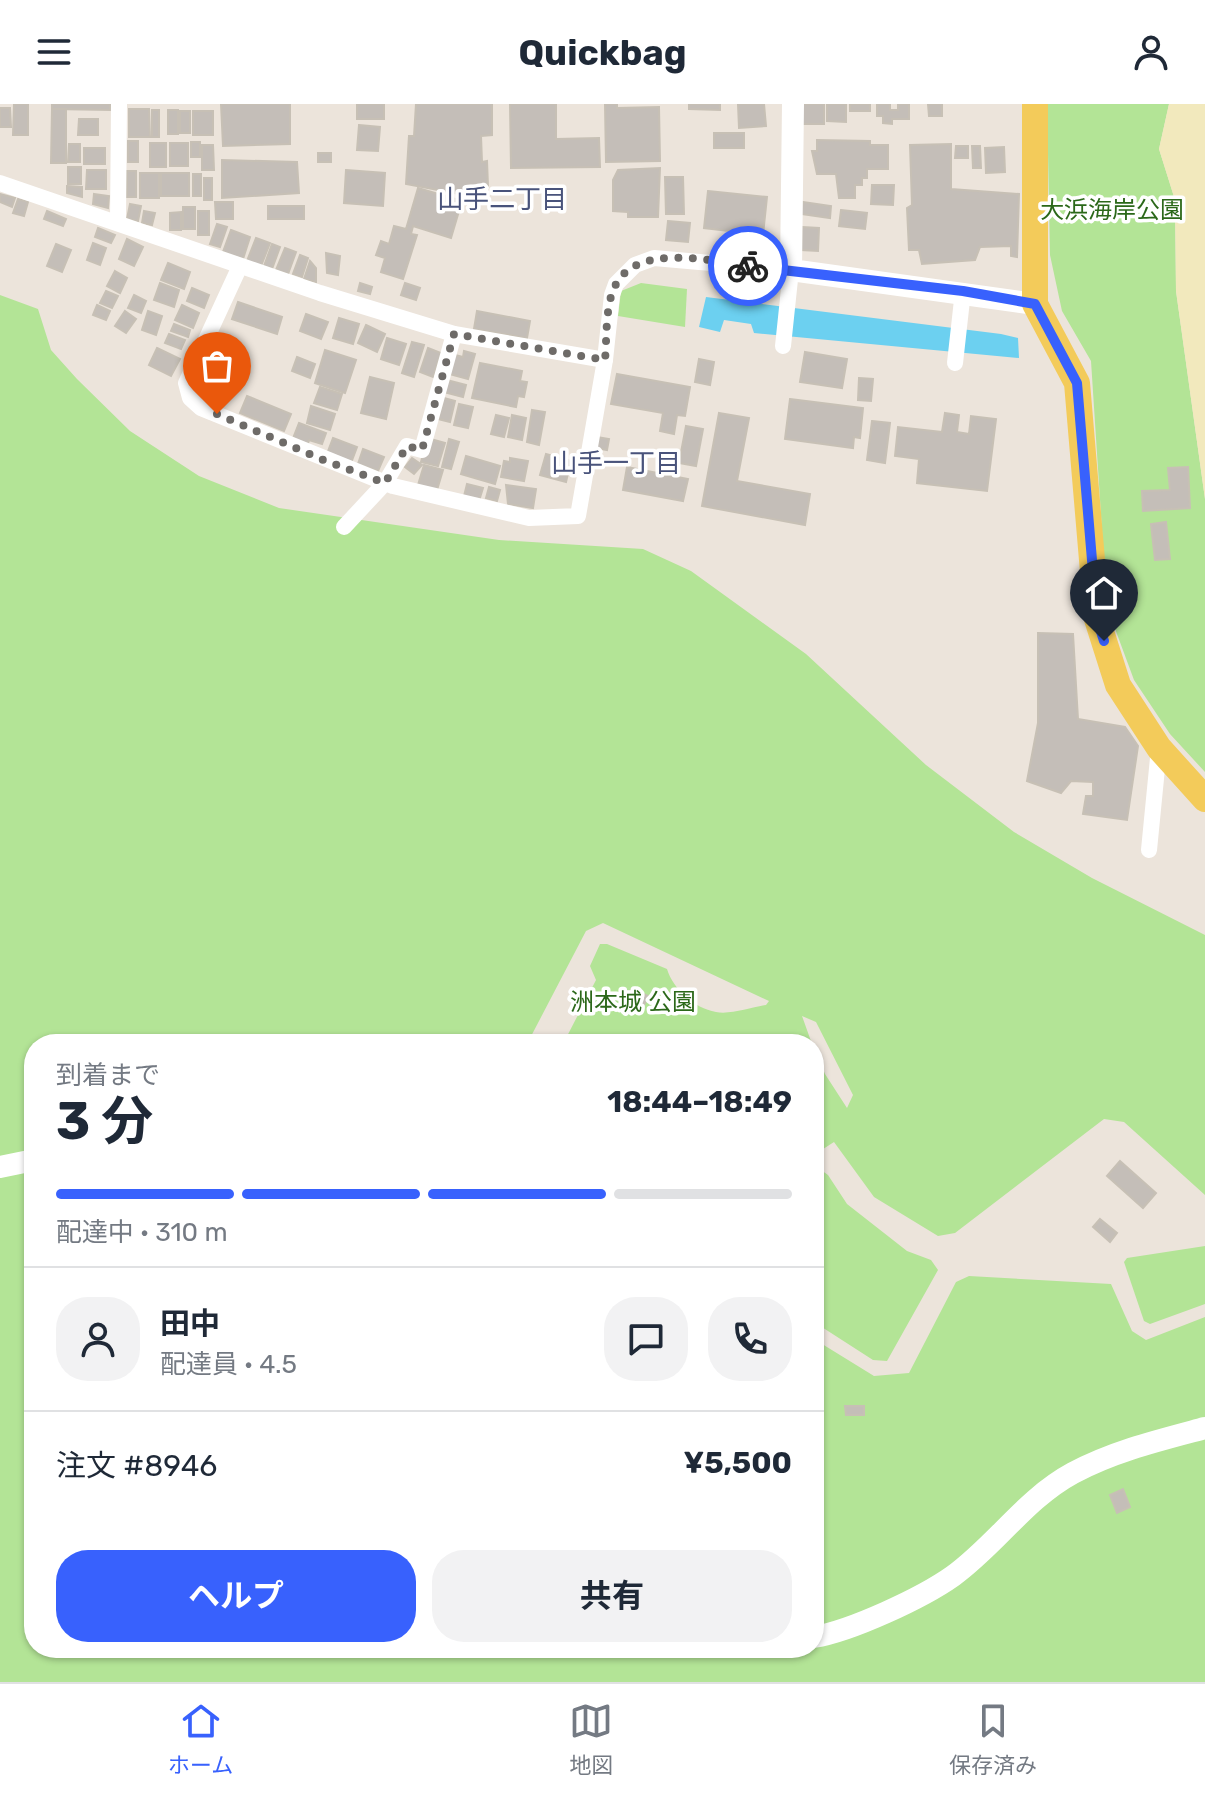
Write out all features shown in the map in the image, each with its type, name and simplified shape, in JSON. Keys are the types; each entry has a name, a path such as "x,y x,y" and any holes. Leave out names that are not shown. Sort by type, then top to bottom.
{"main road":[{"path":"1035,104 1035,304 1077,383 1097,619 1118,685 1159,748 1205,799"}],"street":[{"path":"118,221 119,104"},
{"path":"783,346 791,270 793,104"},
{"path":"0,183 118,221 240,266 454,334 605,360"},
{"path":"240,266 186,383 190,398 201,408 385,483 529,518 578,516 605,360 612,295 616,284 635,265 654,258 791,270 963,291 1035,304"},
{"path":"955,363 963,291"},
{"path":"344,527 385,483 407,446 422,450 454,334"},
{"path":"1149,850 1159,748"},
{"path":"0,1167 24,1162"},
{"path":"824,1634 867,1620 952,1577 1034,1499 1073,1473 1128,1449 1205,1428"}],"green space":[{"name":"大浜海岸公園","path":"1047,104 1169,104 1159,149 1175,200 1176,291 1205,499 1205,772 1170,734 1134,680 1107,607 1091,361 1062,311 1050,255"},
{"path":"641,283 687,289 685,327 618,316 621,291"},
{"name":"洲本城 公園","path":"0,295 38,309 51,350 130,431 199,476 279,508 499,540 643,549 691,571 806,654 926,765 1014,832 1092,878 1205,935 1205,1195 1124,1122 1104,1119 955,1233 938,1236 874,1197 834,1142 824,1148 824,1072 847,1108 853,1095 816,1022 802,1016 808,1034 568,1034 596,980 590,966 600,944 607,944 667,969 674,984 686,996 708,1010 734,1012 766,1005 769,1001 603,923 586,931 532,1034 24,1034 24,1658 824,1658 824,1345 874,1376 909,1373 956,1282 969,1276 1111,1284 1132,1331 1146,1340 1205,1317 1205,1682 0,1682"},
{"path":"824,1172 847,1204 907,1251 931,1260 938,1270 887,1361 873,1360 824,1328"},
{"path":"1205,1246 1205,1304 1150,1324 1144,1321 1124,1262 1127,1258"}],"sand":[{"path":"1169,104 1205,104 1205,499 1176,291 1175,200 1159,149"}],"water":[{"path":"706,297 1001,334 1018,338 1019,358 754,333 751,324 724,320 720,332 699,327"}],"building":[{"path":"14,104 28,104 28,135 13,135"},
{"path":"52,104 110,104 110,110 52,109"},
{"path":"221,104 290,104 290,144 223,146"},
{"path":"357,104 384,104 384,119 357,119"},
{"path":"416,104 492,104 492,135 481,136 482,162 487,161 488,186 476,193 459,194 406,184 409,136 414,136"},
{"path":"510,104 556,104 556,139 599,138 600,167 511,168"},
{"path":"605,104 617,104 617,108 659,107 660,161 606,162"},
{"path":"689,104 720,104 720,110 689,109"},
{"path":"738,104 764,104 766,126 739,128"},
{"path":"803,104 824,104 824,124 802,124"},
{"path":"827,104 846,104 846,122 827,121"},
{"path":"850,104 870,104 870,111 850,111"},
{"path":"877,104 890,104 890,110 898,110 898,104 909,104 909,119 892,119 892,124 883,123 883,116 877,116"},
{"path":"928,104 942,104 942,116 929,116"},
{"path":"0,108 10,108 11,127 0,127"},
{"path":"52,109 66,109 66,163 51,163"},
{"path":"129,109 149,109 150,137 129,137"},
{"path":"152,110 159,110 159,137 152,137"},
{"path":"168,110 178,110 178,134 168,134"},
{"path":"180,111 190,111 190,133 180,133"},
{"path":"193,111 213,111 213,135 193,135"},
{"path":"79,119 98,119 98,135 78,135"},
{"path":"359,125 380,127 378,151 357,150"},
{"path":"714,133 744,133 744,148 714,148"},
{"path":"817,140 870,141 870,145 888,145 888,169 867,169 867,178 862,178 862,185 855,185 855,198 839,198 836,174 817,174 812,151 817,151"},
{"path":"128,141 138,141 138,162 128,162"},
{"path":"191,142 200,142 200,157 191,157"},
{"path":"150,143 166,143 166,167 150,167"},
{"path":"170,143 188,143 188,166 170,166"},
{"path":"69,144 80,144 80,162 68,162"},
{"path":"951,144 951,189 1019,194 1017,257 1011,256 1011,246 980,247 975,260 922,264 919,250 909,250 907,208 912,205 910,145"},
{"path":"202,145 213,145 214,170 202,170"},
{"path":"956,146 968,146 968,158 955,158"},
{"path":"972,146 980,146 981,168 973,168"},
{"path":"1004,147 1005,172 986,173 985,148"},
{"path":"84,148 105,148 105,164 84,164"},
{"path":"318,153 331,153 331,162 318,162"},
{"path":"222,160 297,162 299,193 222,198"},
{"path":"68,167 81,167 81,184 68,184"},
{"path":"660,168 658,217 628,217 628,212 613,211 613,180 618,170"},
{"path":"87,170 106,170 106,189 86,189"},
{"path":"346,170 385,173 383,206 344,203"},
{"path":"127,171 136,171 136,197 127,197"},
{"path":"140,173 159,173 159,198 140,198"},
{"path":"161,173 189,173 189,196 161,196"},
{"path":"193,174 201,174 201,196 193,196"},
{"path":"665,177 683,177 684,214 666,214"},
{"path":"204,178 212,178 212,200 204,200"},
{"path":"872,185 894,185 893,205 871,204"},
{"path":"67,186 82,187 82,197 67,193"},
{"path":"418,188 462,201 451,238 413,226 411,234 417,235 403,279 381,272 385,258 376,255 381,241 389,244 394,226 406,229"},
{"path":"708,191 767,197 763,235 704,228"},
{"path":"0,194 15,198 12,207 0,202"},
{"path":"94,194 109,196 108,208 93,204"},
{"path":"18,199 28,202 24,216 13,213"},
{"path":"215,202 233,202 233,219 216,219"},
{"path":"803,202 831,206 830,218 801,214"},
{"path":"130,204 141,206 138,221 127,219"},
{"path":"268,206 304,206 304,219 268,219"},
{"path":"183,207 195,207 195,229 183,229"},
{"path":"841,210 867,213 865,229 839,226"},
{"path":"47,211 66,219 63,226 44,219"},
{"path":"144,211 155,213 152,225 142,223"},
{"path":"198,211 209,211 209,235 198,235"},
{"path":"181,212 181,230 170,230 170,213"},
{"path":"668,221 690,223 688,242 666,240"},
{"path":"217,224 227,227 220,247 210,244"},
{"path":"802,227 819,228 818,251 801,250"},
{"path":"98,228 115,235 111,243 95,237"},
{"path":"231,230 250,237 243,259 223,252"},
{"path":"256,238 270,243 261,266 247,261"},
{"path":"127,239 143,247 134,266 119,259"},
{"path":"93,243 106,248 100,265 87,260"},
{"path":"56,244 71,250 62,272 47,266"},
{"path":"272,244 280,247 272,269 264,266"},
{"path":"285,248 296,252 288,274 276,270"},
{"path":"326,253 340,256 338,275 327,273"},
{"path":"300,255 308,258 302,277 293,274"},
{"path":"310,261 316,268 316,282 304,279"},
{"path":"168,263 190,272 184,289 161,280"},
{"path":"115,271 127,278 120,293 107,286"},
{"path":"160,283 179,290 174,307 154,300"},
{"path":"360,283 372,287 370,294 358,291"},
{"path":"405,283 420,288 416,300 401,295"},
{"path":"192,288 209,295 204,308 187,301"},
{"path":"106,291 118,296 112,308 100,303"},
{"path":"134,295 146,301 141,313 128,308"},
{"path":"238,302 282,317 277,334 232,319"},
{"path":"97,305 110,311 106,320 93,315"},
{"path":"182,305 199,313 193,328 175,320"},
{"path":"125,311 136,319 126,333 115,326"},
{"path":"148,311 162,316 156,335 142,330"},
{"path":"477,311 530,321 527,338 474,329"},
{"path":"306,314 328,322 321,339 300,331"},
{"path":"339,318 359,324 353,344 333,338"},
{"path":"174,324 190,330 188,337 171,331"},
{"path":"366,325 385,334 377,352 358,343"},
{"path":"169,334 185,340 181,349 165,343"},
{"path":"387,338 406,344 399,365 381,359"},
{"path":"412,342 424,345 414,377 402,373"},
{"path":"157,348 180,359 171,376 149,365"},
{"path":"428,348 441,353 433,377 420,372"},
{"path":"325,350 356,360 345,393 315,383"},
{"path":"464,351 475,354 468,379 446,373 451,354 463,357"},
{"path":"805,352 847,359 842,388 800,382"},
{"path":"297,357 315,364 310,378 292,371"},
{"path":"699,359 714,362 710,385 695,382"},
{"path":"480,363 522,371 520,381 527,382 524,397 518,396 516,407 472,398"},
{"path":"617,374 690,387 685,416 677,415 674,434 660,431 663,413 611,404"},
{"path":"370,377 394,383 386,419 361,413"},
{"path":"859,378 873,379 871,401 858,400"},
{"path":"443,379 466,385 463,397 440,391"},
{"path":"320,387 342,394 337,410 314,403"},
{"path":"247,396 291,414 284,431 240,413"},
{"path":"444,398 455,401 450,422 438,419"},
{"path":"790,399 863,408 860,438 854,437 853,448 785,439"},
{"path":"459,404 473,407 468,428 454,425"},
{"path":"311,406 335,414 330,430 307,423"},
{"path":"532,410 545,412 539,445 527,442"},
{"path":"719,413 749,418 737,481 810,494 805,525 702,506"},
{"path":"945,413 959,415 957,432 969,434 971,416 996,419 987,491 917,483 919,459 895,456 898,427 942,432"},
{"path":"496,415 509,418 504,437 491,434"},
{"path":"512,415 526,418 522,440 508,437"},
{"path":"872,421 890,423 885,463 867,460"},
{"path":"299,423 326,433 322,444 309,440 307,447 292,441"},
{"path":"686,426 703,429 696,466 679,463"},
{"path":"597,437 609,439 607,450 595,448"},
{"path":"333,438 357,447 351,463 327,454"},
{"path":"427,438 445,443 438,466 421,462"},
{"path":"449,439 459,442 451,469 442,467"},
{"path":"363,449 384,457 378,471 358,464"},
{"path":"546,454 571,461 566,482 540,475"},
{"path":"466,456 500,466 495,484 461,474"},
{"path":"412,458 422,465 414,474 405,467"},
{"path":"510,458 528,461 524,481 501,477 504,461 510,462"},
{"path":"424,465 443,470 437,490 418,485"},
{"path":"627,467 688,479 683,501 623,490"},
{"path":"1188,467 1190,508 1143,511 1142,491 1170,490 1168,468"},
{"path":"467,484 483,488 479,501 464,496"},
{"path":"506,485 536,489 533,508 508,504"},
{"path":"489,487 500,490 497,501 486,498"},
{"path":"1166,522 1170,559 1155,560 1151,524"},
{"path":"1038,633 1073,634 1078,719 1125,727 1138,746 1127,820 1083,814 1086,796 1093,796 1093,782 1071,781 1061,793 1027,781 1038,723"},
{"path":"632,989 648,996 641,1012 625,1006"},
{"path":"1120,1161 1156,1193 1143,1208 1107,1176"},
{"path":"1100,1219 1117,1233 1110,1242 1093,1227"},
{"path":"845,1406 864,1406 864,1415 846,1415"},
{"path":"1123,1489 1130,1507 1117,1513 1110,1495"}],"way so far":[{"path":"217,414 385,483 407,446 422,450 454,334 605,360 612,295 616,284 635,265 654,258 748,266"}],"district":[{"name":"山手二丁目","path":"502,199"},
{"name":"山手一丁目","path":"616,463"}],"route":[{"path":"748,266 963,291 1035,304 1077,383 1084,499 1097,619 1104,641"}]}
